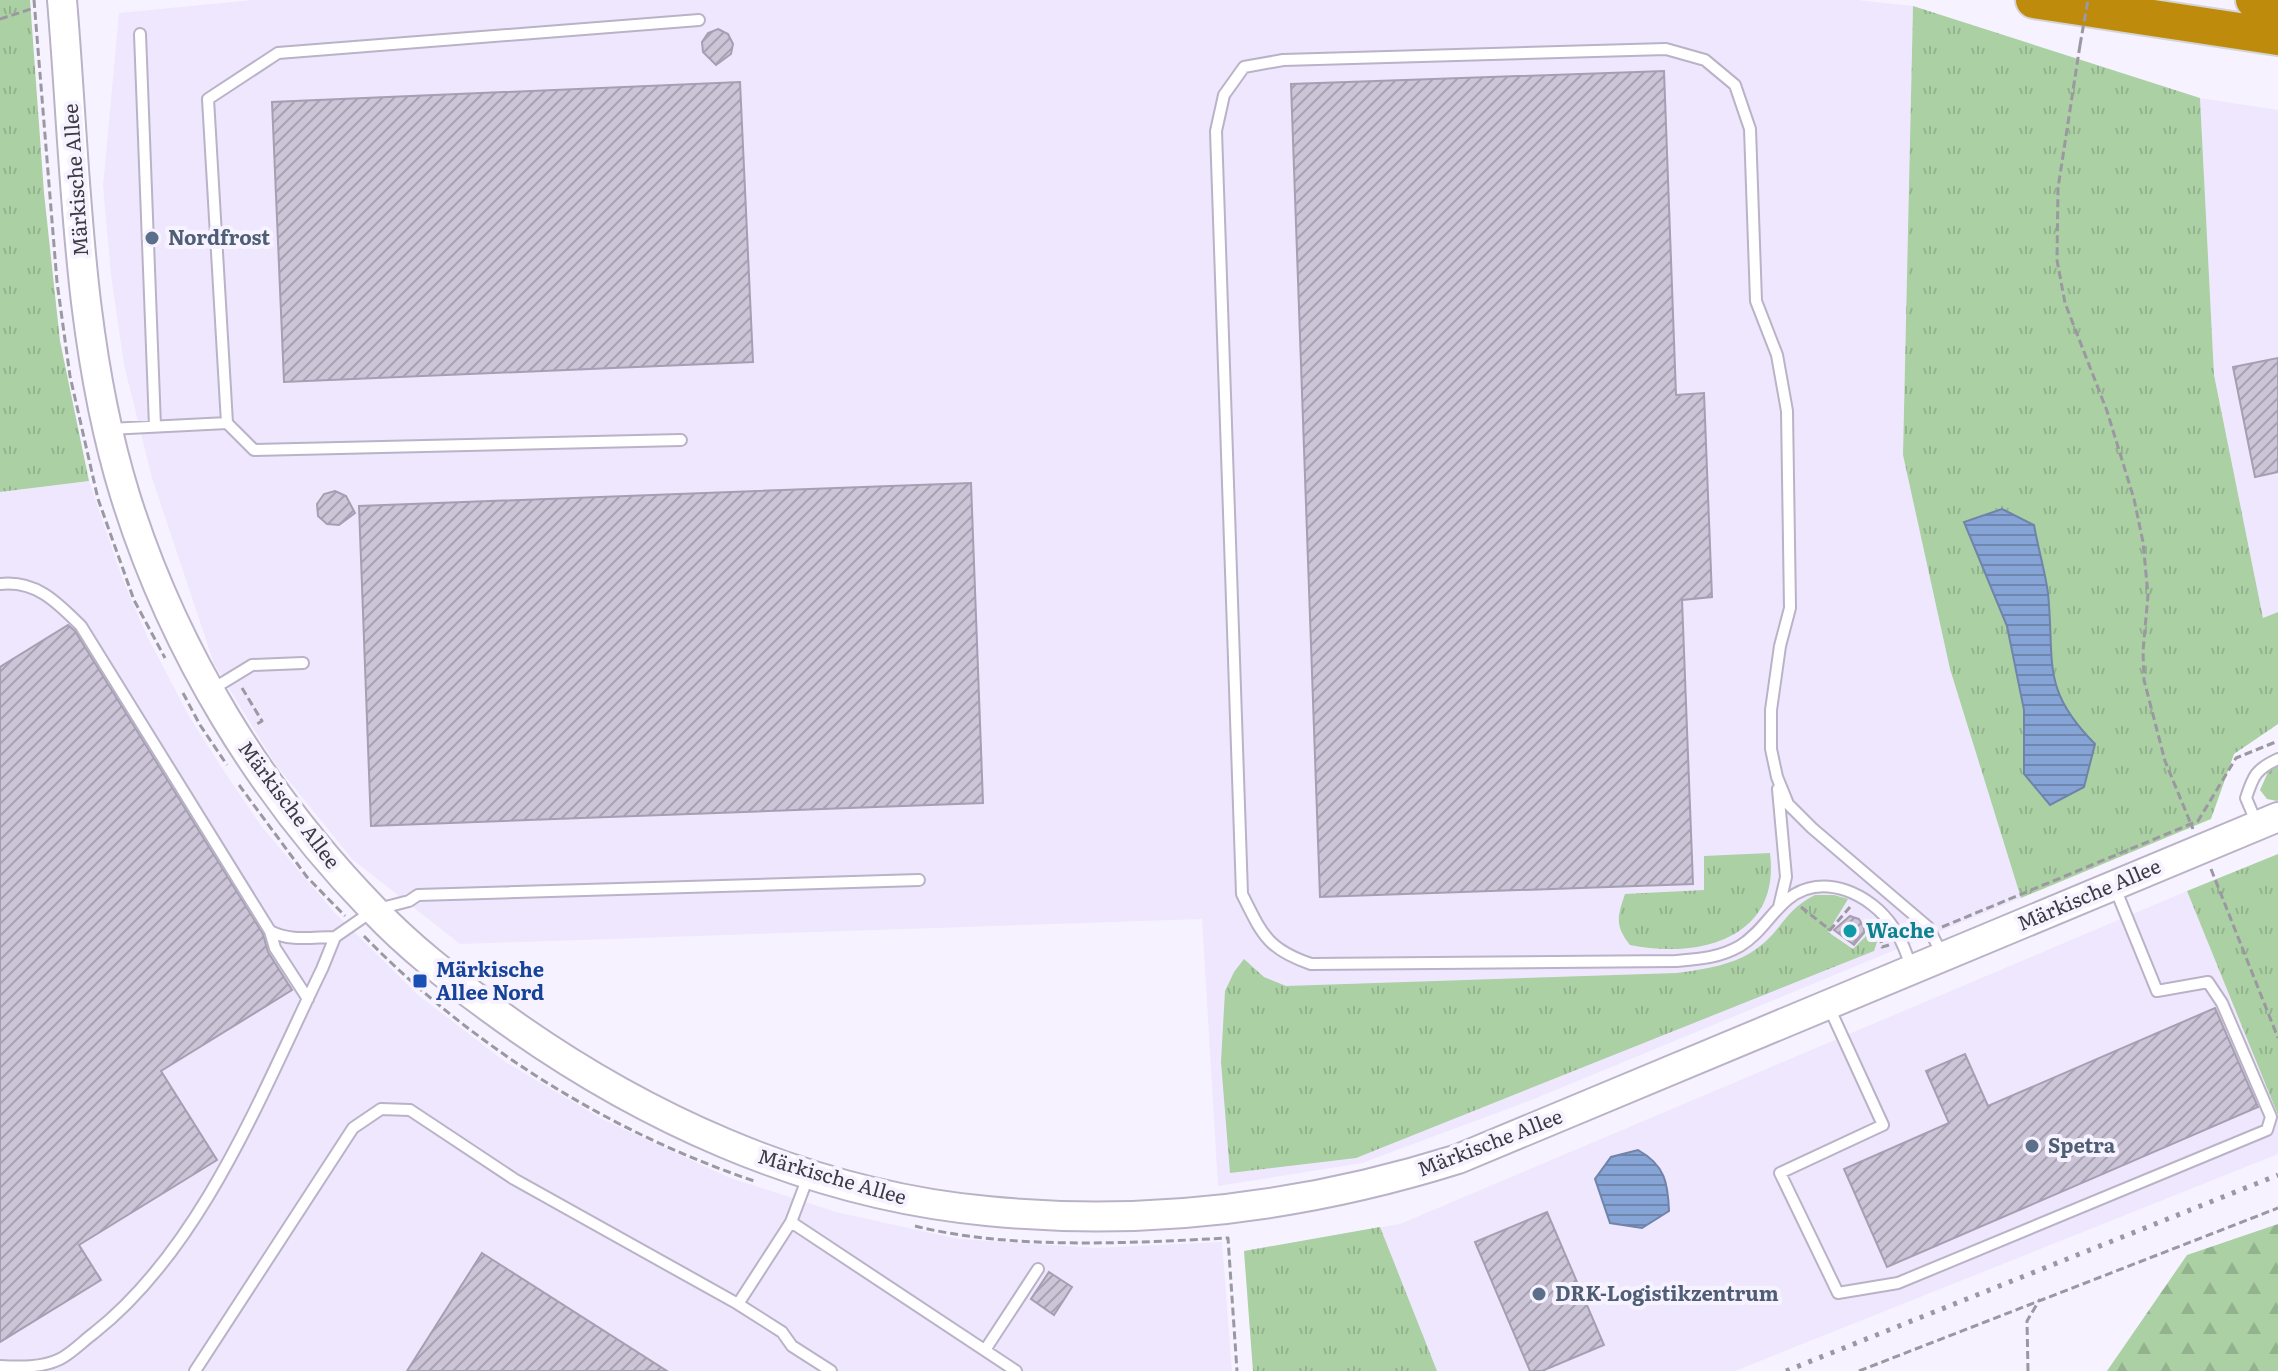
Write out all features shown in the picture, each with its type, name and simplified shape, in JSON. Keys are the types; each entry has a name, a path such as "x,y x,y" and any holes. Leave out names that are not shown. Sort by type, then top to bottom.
{"highway":[{"path":"2034,0 2278,37"},
{"path":"2254,0 2278,4"}],"street":[{"name":"Märkische Allee","path":"62,0 85,287 109,429 125,493 156,580 209,691 257,767 363,917 530,1038 617,1092 751,1154 918,1201 984,1211 1087,1218 1218,1211 1357,1188 1458,1159 1911,968 1937,944 2114,885 2196,836 2268,821"}],"lane":[{"path":"681,440 254,450 227,423 208,99 278,53 699,20"},
{"path":"140,34 155,426"},
{"path":"1778,909 1786,877 1777,777 1771,749 1771,710 1780,646 1790,608 1787,411 1777,355 1756,301 1750,129 1735,85 1705,60 1666,49 1283,60 1244,67 1224,95 1216,131 1242,894 1260,931 1284,955 1311,964 1675,961 1719,956 1739,947 1754,937 1778,909 1803,890 1823,884 1846,889 1880,912 1893,926 1911,968"},
{"path":"109,429 227,423"},
{"path":"0,584 23,584 45,593 81,626 270,931 275,948 308,999"},
{"path":"209,691 252,665 303,663"},
{"path":"2268,821 2246,798 2253,776 2278,759"},
{"path":"1777,777 1788,804 1937,944"},
{"path":"0,1366 26,1367 59,1360 112,1318 139,1291 198,1214 220,1178 335,937 363,917 418,895 919,880"},
{"path":"1828,1003 1883,1125 1780,1173 1838,1293 1898,1283 2267,1130 2271,1117 2222,1003 2208,982 2157,991 2114,885"},
{"path":"270,931 281,937 335,937"},
{"path":"195,1371 353,1128 381,1109 410,1110 514,1179 738,1304 782,1332 792,1346 831,1371"},
{"path":"738,1304 791,1222 810,1173"},
{"path":"791,1222 1016,1371"},
{"path":"985,1350 1038,1269"}],"path":[{"path":"34,0 57,282 70,376 98,499 134,600 171,670"},
{"path":"2088,0 2058,188 2057,260 2065,303 2107,411 2134,499 2143,542 2148,595 2144,680 2165,761 2278,1038"},
{"path":"0,19 35,8"},
{"path":"178,683 200,725 232,773"},
{"path":"2196,836 2198,821 2236,758 2278,741"},
{"path":"240,785 307,877 363,917 396,967 498,1050 586,1106 710,1166 762,1184"},
{"path":"1937,944 2196,836"},
{"path":"1882,947 1901,941"},
{"path":"1859,1371 2278,1208"},
{"path":"912,1225 1015,1240 1100,1243 1228,1238 1237,1371"},
{"path":"2028,1371 2027,1321 2040,1299"}],"shaded area":[{"path":"253,0 1857,0 1913,6 1903,455 1950,669 2021,898 1529,1101 1362,1163 1218,1186 1202,919 460,944 352,859 276,765 214,664 152,478 124,365 111,275 103,186 119,13"},
{"path":"2200,98 2278,110 2278,612 2263,618 2214,375"},
{"path":"89,481 123,580 147,636 190,718 262,827 334,912 418,995 507,1063 602,1119 728,1177 836,1212 959,1239 1097,1248 1222,1242 1232,1371 0,1371 0,492"},
{"path":"2187,891 2278,1115 2278,1154 1735,1371 1253,1371 1244,1251 1400,1224"}],"green space":[{"path":"0,0 30,0 44,193 60,341 89,481 0,492"},
{"path":"1913,6 2200,98 2214,375 2263,618 2278,612 2278,724 2234,754 2211,819 2021,898 1950,669 1903,455","holes":["1964,522 2050,655 2056,691 2077,726 2024,774 2024,710 2007,626"]},
{"path":"2278,766 2277,801 2267,799 2260,790 2268,772"},
{"path":"1770,853 1770,882 1762,906 1748,924 1730,936 1707,945 1682,949 1630,945 1625,938 1619,921 1625,894 1704,890 1704,856"},
{"path":"2278,854 2278,1115 2187,891"},
{"path":"1815,895 1848,899 1828,932 1853,949 1875,927 1878,939 1874,951 1356,1158 1230,1173 1221,1062 1225,991 1244,959 1264,977 1286,986 1677,973 1741,958 1768,939 1790,913"},
{"path":"2278,1224 2278,1371 2107,1371 2187,1255"},
{"path":"1380,1227 1437,1371 1253,1371 1244,1251"}],"water":[{"path":"2002,509 2034,525 2048,593 2051,657 2058,690 2077,725 2095,744 2084,787 2050,805 2024,774 2024,710 2007,626 1964,522"},
{"path":"1638,1150 1654,1162 1663,1176 1669,1211 1642,1228 1610,1223 1595,1179 1611,1157"}],"building":[{"path":"718,29 728,34 733,44 731,54 716,65 703,52 702,42 708,33"},
{"path":"1664,71 1676,395 1704,393 1712,597 1682,600 1693,884 1320,897 1291,84"},
{"path":"740,82 753,362 284,382 272,102"},
{"path":"2278,358 2278,472 2255,477 2233,367"},
{"path":"971,483 983,803 371,826 359,506"},
{"path":"335,491 346,496 355,513 339,525 327,524 318,516 317,504 324,494"},
{"path":"68,625 75,631 263,934 268,952 292,990 161,1071 217,1160 79,1245 101,1280 0,1342 0,667"},
{"name":"Wache","path":"1850,916 1859,919 1864,928 1864,933 1854,945 1834,930"},
{"name":"Spetra","path":"2215,1008 2258,1107 1887,1267 1844,1169 1949,1123 1926,1071 1965,1054 1988,1106"},
{"name":"DRK-Logistikzentrum","path":"1547,1212 1604,1345 1542,1371 1530,1371 1475,1242"},
{"path":"482,1253 667,1371 407,1371"},
{"path":"1049,1272 1072,1287 1054,1315 1031,1299"}],"railway":[{"path":"1786,1371 2278,1175"}],"place":[{"name":"Nordfrost","path":"152,238"},
{"name":"Wache","path":"1850,931"},
{"name":"Märkische Allee Nord","path":"420,981"},
{"name":"Spetra","path":"2032,1146"},
{"name":"DRK-Logistikzentrum","path":"1539,1294"}]}
